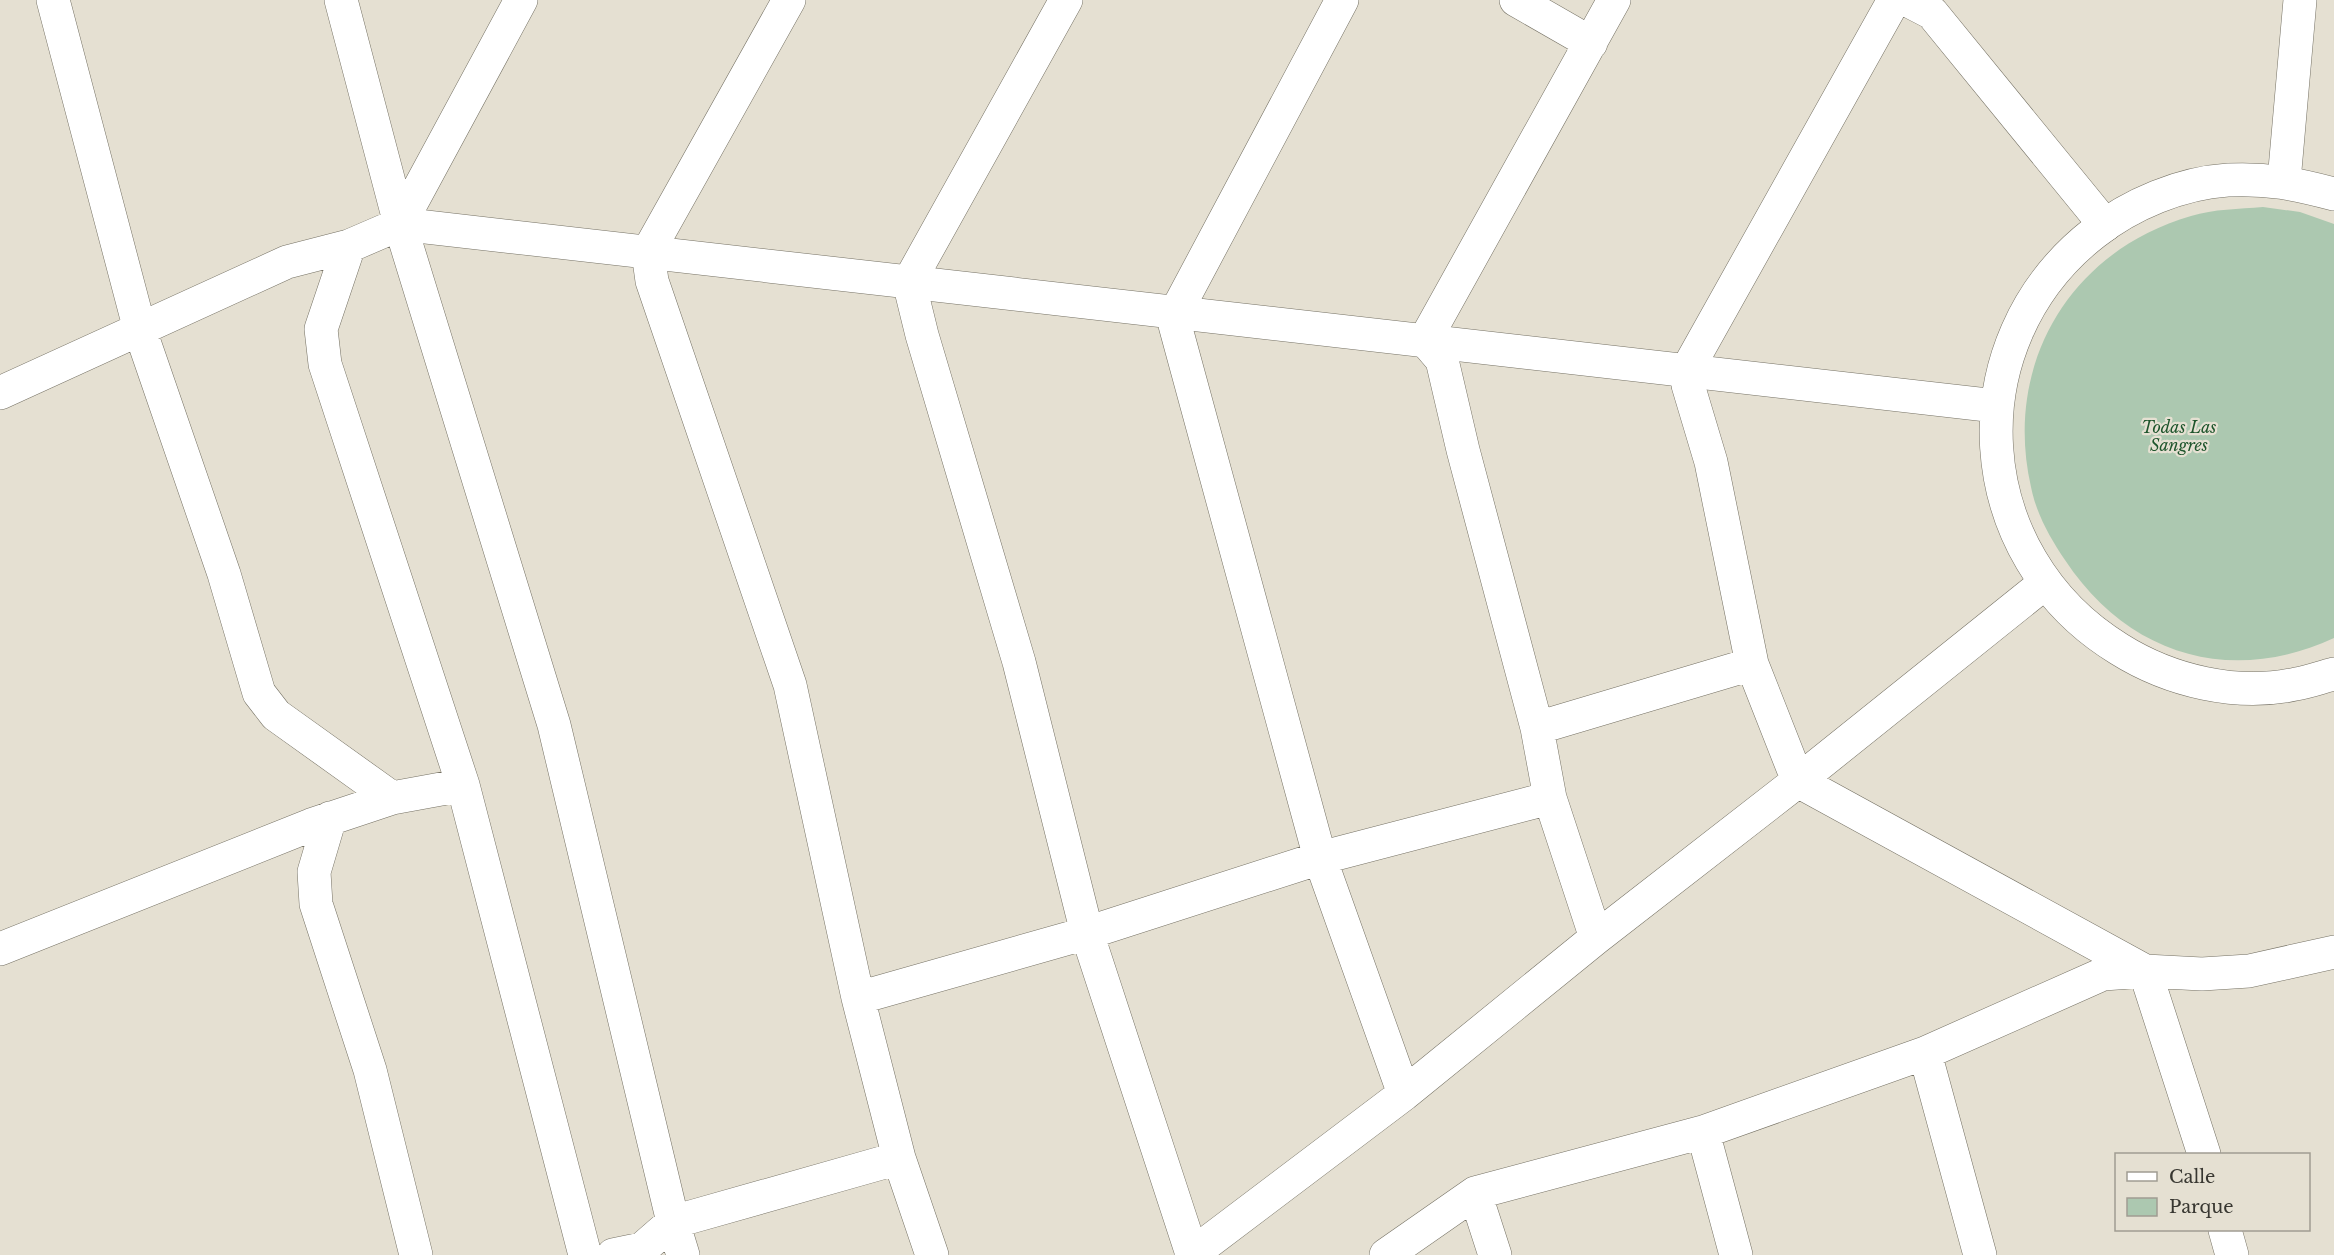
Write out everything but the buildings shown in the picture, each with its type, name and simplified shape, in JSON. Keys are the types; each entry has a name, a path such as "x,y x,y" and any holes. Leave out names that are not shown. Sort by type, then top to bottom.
{"street":[{"path":"53,0 140,330 224,574 259,693 276,715 392,798"},
{"path":"341,0 400,224 554,725 673,1222 683,1255"},
{"path":"400,224 521,0"},
{"path":"789,0 648,252 652,281 790,685 858,998 899,1158 932,1255"},
{"path":"1066,0 909,282 922,335 1019,662 1087,933 1191,1254 1404,1094 1596,938 2046,584"},
{"path":"1342,0 1176,312 1175,325 1320,858 1404,1094"},
{"path":"1515,0 1591,43"},
{"path":"1425,340 1614,0"},
{"path":"1894,0 1687,370 1688,385 1711,462 1752,664 1798,781 2145,971 2203,1153"},
{"path":"1907,0 1932,13 2105,225"},
{"path":"2284,181 2300,0"},
{"path":"2334,194 2284,181 2227,180 2170,191 2118,215 2073,250 2036,294 2010,345 1996,406 1996,454 2005,506 2026,555 2056,598 2095,635 2140,662 2190,681 2242,688 2295,685 2334,674"},
{"path":"0,393 287,262 350,246 400,224 1996,406"},
{"path":"350,246 321,329 325,364 463,786 585,1255"},
{"path":"1425,340 1442,360 1463,450 1537,728 1550,798 1596,938"},
{"path":"1537,728 1752,664"},
{"path":"0,949 330,819 392,798 463,786"},
{"path":"858,998 1087,933 1320,858 1550,798"},
{"path":"330,819 314,872 316,904 370,1070 416,1255"},
{"path":"1386,1255 1475,1193 1703,1132 1925,1053 2103,974 2145,971 2202,974 2249,971 2334,952"},
{"path":"1925,1053 1980,1255"},
{"path":"1703,1132 1736,1255"},
{"path":"613,1255 642,1250 673,1222 899,1158"},
{"path":"1475,1193 1495,1255"},
{"path":"2226,1231 2232,1255"}],"green space":[{"name":"Todas Las Sangres","path":"2263,207 2300,212 2334,224 2334,638 2295,652 2257,659 2220,659 2184,653 2150,639 2119,619 2090,593 2065,560 2044,525 2031,487 2025,441 2027,398 2037,356 2055,318 2080,285 2111,256 2148,233 2191,216"}]}
